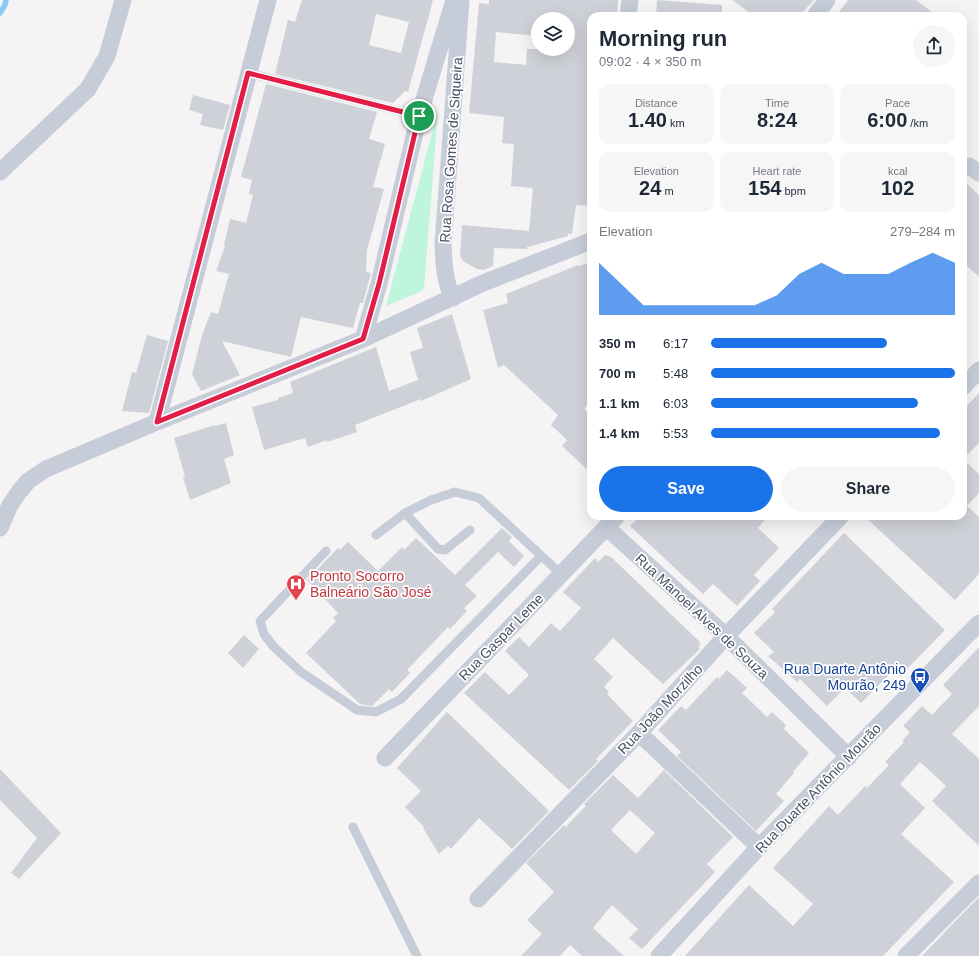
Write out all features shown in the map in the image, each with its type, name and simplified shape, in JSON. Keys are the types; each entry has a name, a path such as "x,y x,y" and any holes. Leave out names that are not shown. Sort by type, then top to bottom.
{"street":[{"path":"0,172 88,89 107,56 123,0"},
{"path":"157,422 268,0"},
{"name":"Rua Rosa Gomes de Siqueira","path":"363,339 381,276 419,116 454,0"},
{"name":"Rua Rosa Gomes de Siqueira","path":"453,298 447,287 444,270 443,244 461,0"},
{"path":"628,12 630,0"},
{"path":"818,12 827,0"},
{"path":"967,166 979,173"},
{"path":"0,528 5,501 37,474 157,422 363,339 484,283 587,243"},
{"path":"967,383 979,370"},
{"name":"Rua João Morzilho","path":"478,899 639,733 726,636 836,520"},
{"name":"Rua Manoel Alves de Souza","path":"612,522 849,757"},
{"name":"Rua Gaspar Leme","path":"386,758 612,522"},
{"name":"Rua Duarte Antônio Mourão","path":"659,956 759,847 979,623"},
{"path":"639,733 759,847"},
{"path":"906,956 979,883"}],"lane":[{"path":"248,73 419,116"},
{"path":"376,535 406,513 431,500 455,492 479,498 561,574"},
{"path":"406,513 438,549 445,550 470,530"},
{"path":"326,550 260,621 264,634 273,646 301,672 357,710 376,712 401,699 541,556"},
{"path":"353,827 417,956"}],"green space":[{"path":"438,111 424,288 422,291 386,306"}],"building":[{"path":"302,0 433,0 408,92 405,91 393,103 275,74 288,20 295,22","holes":["376,14 409,22 401,53 369,45"]},
{"path":"489,0 618,0 617,12 587,12 587,206 576,205 572,234 557,233 568,234 568,236 527,247 527,249 494,248 493,266 484,270 477,269 463,261 460,256 462,225 529,231 533,188 511,186 514,144 502,143 504,117 469,113 479,3 489,4"},
{"path":"657,0 722,5 722,12 656,12"},
{"path":"732,0 814,0 803,12 748,12"},
{"path":"848,0 916,0 932,12 839,12"},
{"path":"266,84 377,112 369,139 385,144 373,187 384,189 367,250 366,272 371,273 363,303 360,303 353,328 301,317 291,357 222,341 240,375 201,391 192,374 202,335 211,312 218,314 229,274 216,271 225,246 230,219 246,223 253,195 249,194 252,180 241,177"},
{"path":"193,95 230,105 223,130 200,125 203,114 189,110"},
{"path":"967,184 979,195 979,277 967,266"},
{"path":"587,263 587,406 584,409 587,412 587,469 562,446 567,440 551,425 558,415 504,365 498,368 483,310 508,303 506,294"},
{"path":"452,314 471,379 421,401 421,399 355,425 357,432 308,447 305,438 264,450 252,407 278,400 278,398 293,393 290,382 376,347 389,391 418,380 410,352 423,348 417,328"},
{"path":"147,335 168,341 149,413 122,411 132,372 136,373"},
{"path":"979,393 979,443 967,455 967,406"},
{"path":"226,423 234,455 224,459 231,483 190,500 174,438"},
{"path":"967,463 979,474 979,493 967,506"},
{"path":"967,506 979,517 979,574 955,600 868,520 967,520"},
{"path":"636,520 765,520 758,528 779,548 754,575 760,581 737,606 713,584 703,594 630,526"},
{"path":"502,528 512,537 509,541 524,556 514,567 498,552 465,585 477,596 464,608 467,611 450,629 448,627 407,670 410,673 392,692 389,689 372,706 360,704 306,653 336,621 333,618 338,613 307,580 338,548 340,550 348,542 378,571 402,547 404,550 416,538 455,575"},
{"path":"844,533 945,630 906,670 900,664 861,703 845,688 827,706 800,679 797,682 768,656 774,652 754,633 775,612 772,609"},
{"path":"605,555 611,557 700,642 699,650 663,684 613,638 594,659 613,677 604,687 609,692 607,694 633,721 596,759 598,761 569,790 464,693 485,672 509,695 529,675 505,651 519,637 529,647 551,623 560,631 581,608 563,592 595,558 598,562"},
{"path":"244,635 259,649 243,668 228,653"},
{"path":"979,647 979,706 952,734 979,759 979,846 932,801 946,786 920,762 900,784 925,808 901,834 954,882 883,956 685,956 749,885 793,926 813,904 773,868 829,806 838,815 865,786 867,788 889,765 885,762 904,742 902,741 910,732 903,726 922,706 932,715 952,694 943,685"},
{"path":"727,670 747,688 742,693 767,717 772,712 786,725 784,729 809,753 776,794 784,801 756,831 677,756 681,752 658,730 681,706 686,710 717,677 719,679"},
{"path":"447,712 549,811 512,849 479,818 451,849 448,846 439,854 423,828 424,827 405,807 421,791 397,768"},
{"path":"0,769 61,833 19,879 11,873 37,838 0,800"},
{"path":"664,770 733,837 707,864 715,872 642,949 629,938 638,929 612,905 593,928 624,956 582,956 570,945 560,956 521,956 542,934 527,920 554,892 526,863 564,825 566,827 586,806 584,804 613,775 638,798","holes":["630,810 655,833 636,854 611,830"]},
{"path":"979,897 979,956 922,956 965,911"}],"waterway":[{"path":"0,13 6,0"}],"place":[{"name":"Pronto Socorro Balneário São José","path":"296,601"},
{"name":"Rua Duarte Antônio Mourão, 249","path":"920,694"}],"route":[{"path":"248,73 419,116 379,284 363,339 285,372 157,422 248,73"}]}
